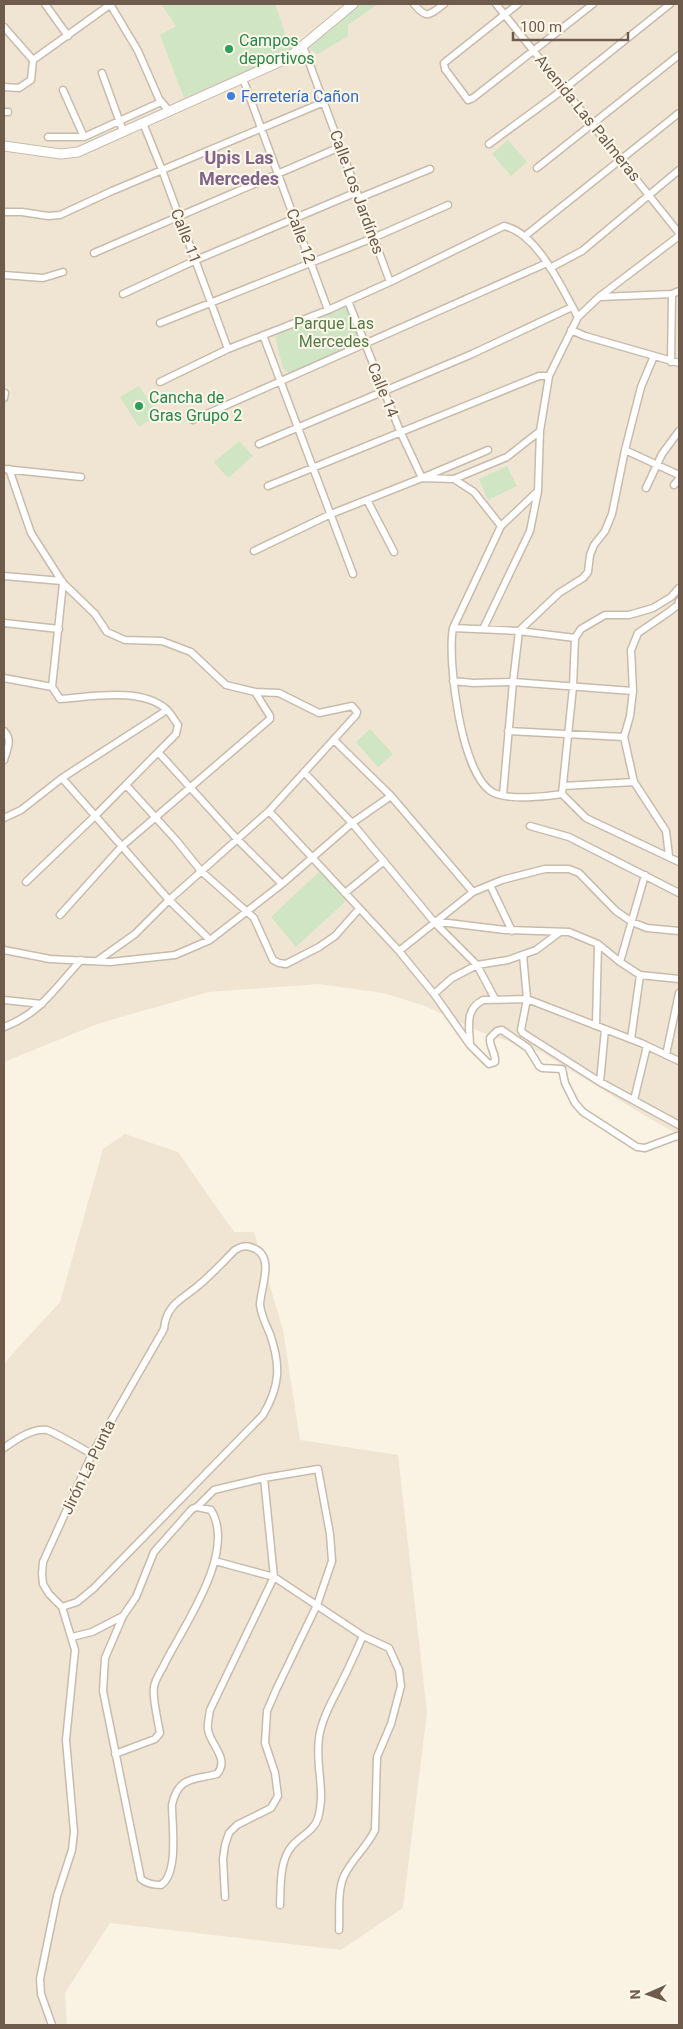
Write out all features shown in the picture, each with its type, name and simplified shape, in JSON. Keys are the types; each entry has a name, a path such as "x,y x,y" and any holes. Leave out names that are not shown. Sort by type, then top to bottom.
{"street":[{"path":"45,4 68,36"},
{"path":"32,60 110,4 138,51 161,102 169,111"},
{"path":"4,146 61,154 78,152 288,58 353,4"},
{"path":"414,4 425,15 444,4"},
{"name":"Avenida Las Palmeras","path":"496,4 593,124 679,235"},
{"path":"518,4 444,63 445,69 468,100 593,4"},
{"path":"489,144 564,89 670,4"},
{"path":"4,27 32,60 31,80 18,88 4,87"},
{"name":"Calle Los Jardínes","path":"303,46 390,282"},
{"path":"537,168 679,55"},
{"path":"102,73 123,131"},
{"name":"Calle 12","path":"243,78 328,310"},
{"path":"63,90 84,136"},
{"path":"48,137 84,136 109,127 161,102"},
{"path":"4,212 18,211 48,216 60,215 324,102"},
{"path":"525,236 679,113"},
{"name":"Calle 11","path":"143,123 212,302 228,349"},
{"path":"109,127 113,136"},
{"path":"94,253 340,147"},
{"path":"123,294 294,218 430,169"},
{"path":"193,420 582,251 679,170"},
{"path":"160,323 373,238 448,205"},
{"path":"160,382 228,349 328,310 390,282 499,228 508,227 525,236 549,265 578,317"},
{"path":"483,629 530,531 538,490 540,431 549,376 571,330 578,317 599,297 679,235"},
{"path":"4,275 43,278 63,272"},
{"path":"599,297 672,294 679,292"},
{"path":"671,362 672,294"},
{"name":"Calle 14","path":"348,301 400,431 422,478"},
{"path":"259,444 472,354 572,307"},
{"path":"571,330 585,336 679,363"},
{"path":"263,335 353,574"},
{"path":"503,796 519,631 559,593 584,578 588,572 592,550 605,531 612,514 625,450 641,387 654,356"},
{"path":"268,486 539,376 549,376"},
{"path":"422,478 454,479 507,457 540,431"},
{"path":"646,488 662,454 679,431"},
{"path":"254,551 331,514 488,450"},
{"path":"625,450 679,475"},
{"path":"81,477 6,469 31,533 63,582 95,614 107,632 125,640 162,641 190,652 226,685 255,692 279,693 319,713 352,706 356,712 356,715 269,811 169,900 135,934 97,961"},
{"path":"454,479 474,492 501,526"},
{"path":"674,485 679,479"},
{"path":"538,490 501,526 452,628 450,642 453,680 460,721 471,763 486,787 492,792 503,796 562,794 586,818 679,862"},
{"path":"367,500 394,552"},
{"path":"4,576 63,582"},
{"path":"26,882 176,734 178,725 167,710 155,701 139,696 60,699 57,697 52,687 63,582"},
{"path":"562,794 569,734 576,638 580,629 605,615 628,615 653,608 672,597 679,588"},
{"path":"669,856 666,831 634,782 624,737 630,716 632,691 631,650 638,633 678,605 679,601"},
{"path":"4,623 58,628"},
{"path":"452,628 519,631 576,638"},
{"path":"4,678 52,687"},
{"path":"453,680 473,683 513,682 632,691"},
{"path":"60,915 122,846 270,719 255,692"},
{"path":"4,818 21,810 62,778 167,710"},
{"path":"4,731 7,733 10,742 4,760"},
{"path":"508,732 624,737"},
{"path":"334,740 391,796 473,892"},
{"path":"158,752 282,884"},
{"path":"304,772 352,823 435,923 477,965 495,999"},
{"path":"62,778 169,900 210,940"},
{"path":"563,786 634,782"},
{"path":"126,785 176,840 201,871 254,918 273,960 286,964 319,948 335,936 359,909"},
{"path":"4,950 50,959 110,962 175,954 210,940 282,884 352,823 391,796"},
{"path":"269,811 399,951 434,994 470,1045 489,1064 495,1062 496,1056 491,1047 490,1038 497,1031 502,1030 528,1048 542,1068 562,1069 565,1084 574,1103 583,1112 637,1147 645,1148 676,1136 679,1138"},
{"path":"530,826 568,836 679,893"},
{"path":"345,893 384,861"},
{"path":"399,951 473,892 502,880 545,870 569,869 579,873 616,910 632,922 647,928 679,931"},
{"path":"620,962 645,875"},
{"path":"490,885 512,931"},
{"path":"435,923 512,931 570,932 598,944 640,975 679,979"},
{"path":"434,994 452,978 477,965 508,960 536,950 560,932"},
{"path":"596,1026 598,944"},
{"path":"523,955 527,999 521,1030 523,1033 600,1082 679,1125"},
{"path":"4,1027 23,1019 42,1004 81,960"},
{"path":"631,1039 640,975"},
{"path":"666,1055 679,993"},
{"path":"470,1045 468,1027 470,1014 474,1006 483,1000 527,999 605,1028 679,1061"},
{"path":"4,1000 42,1004"},
{"path":"600,1082 605,1028"},
{"path":"634,1100 647,1046"},
{"name":"Jirón La Punta","path":"241,1246 256,1249 263,1257 266,1272 260,1303 278,1365 272,1400 263,1415 93,1588 77,1602 62,1607 49,1594 43,1584 43,1562 92,1454 164,1329 172,1307 181,1297 198,1286 235,1250 241,1246"},
{"path":"4,1448 19,1438 34,1432 47,1430 92,1454"},
{"path":"225,1897 223,1859 224,1845 229,1834 237,1825 271,1808 278,1796 275,1773 265,1744 267,1711 318,1606 332,1561 330,1534 318,1469 264,1478 214,1490 198,1506 192,1509 154,1552 136,1597 123,1616 105,1658 103,1673 102,1691 141,1879 145,1883 161,1885 170,1875 173,1864 172,1805 174,1796 186,1781 200,1776 217,1774 222,1768 222,1761 208,1732 210,1710 274,1576 264,1478"},
{"path":"116,1754 155,1739 160,1732 154,1686 206,1589 215,1561 217,1530 215,1517 211,1510 198,1506"},
{"path":"215,1561 274,1576 363,1636 389,1648 399,1670 401,1686 391,1724 377,1757 375,1830 345,1875 340,1888 339,1930"},
{"path":"52,2025 42,1994 40,1979 57,1896 72,1850 74,1832 66,1740 74,1678 75,1650 62,1607"},
{"path":"72,1637 92,1632 123,1616"},
{"path":"280,1905 284,1860 292,1846 317,1821 321,1807 319,1740 323,1719 363,1636"}],"shaded area":[{"path":"4,4 679,4 679,1135 541,1052 483,1033 425,1006 383,993 318,984 209,992 100,1023 4,1062"},
{"path":"125,1134 178,1152 234,1232 254,1232 283,1330 300,1440 398,1455 427,1712 403,1908 341,1950 110,1923 65,1993 67,2025 4,2025 4,1363 60,1302 103,1149"}],"green space":[{"name":"Campos deportivos","path":"161,4 275,4 288,42 297,39 304,40 285,55 184,98 160,35 176,26"},
{"path":"358,4 378,4 348,25 348,36 318,54 307,47"},
{"path":"508,140 527,162 511,176 492,154"},
{"name":"Parque Las Mercedes","path":"344,305 350,311 361,343 290,374 283,369 275,336"},
{"name":"Cancha de Gras Grupo 2","path":"139,386 158,415 139,427 120,397"},
{"path":"239,441 253,456 228,478 214,462"},
{"path":"507,466 517,486 488,500 479,479"},
{"path":"370,729 393,754 378,767 356,742"},
{"path":"320,871 346,901 296,947 271,917"}],"place":[{"name":"Campos deportivos","path":"229,49"},
{"name":"Ferretería Cañon","path":"231,96"},
{"name":"Cancha de Gras Grupo 2","path":"139,406"}],"district":[{"name":"Upis Las Mercedes","path":"239,167"}]}
